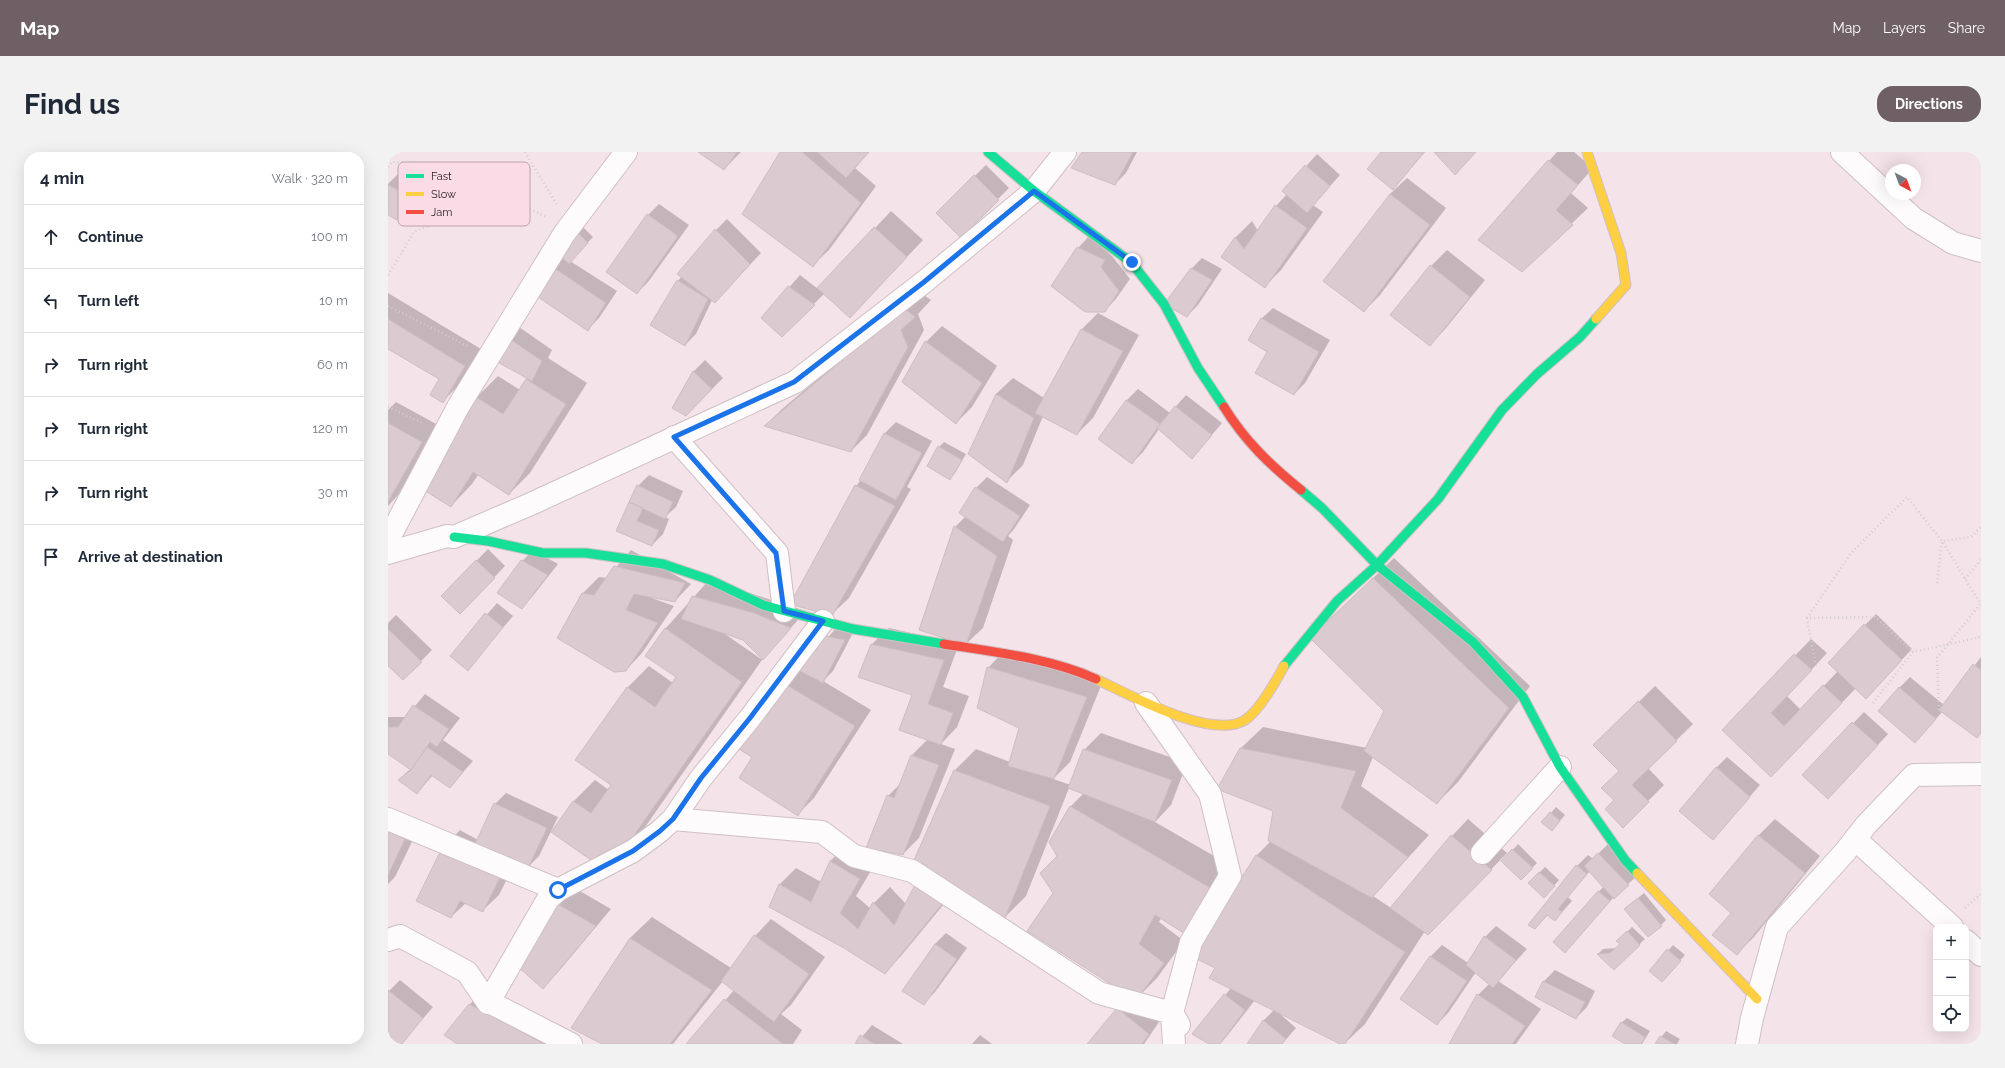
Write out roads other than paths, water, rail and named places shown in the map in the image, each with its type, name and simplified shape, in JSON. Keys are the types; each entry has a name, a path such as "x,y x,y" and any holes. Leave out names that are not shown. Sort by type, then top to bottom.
{"street":[{"path":"388,540 444,434 490,356 570,227 626,152"},
{"path":"988,152 1034,191 1132,262 1164,304 1198,368 1237,428 1269,464 1322,508 1377,565 1473,642 1523,697 1560,767 1625,860 1721,963 1757,999"},
{"path":"454,537 540,500 801,378 924,282 1034,191 1065,152"},
{"path":"388,553 447,536 488,541 543,553 586,553 663,564 710,580 763,605 784,611 853,629 1011,655 1078,671 1168,713 1213,725 1227,726 1245,720 1269,693 1286,662 1337,601 1377,565 1438,499 1502,410 1537,374 1580,337 1626,285 1621,253 1588,152"},
{"path":"1842,152 1913,218 1954,243 1981,251"},
{"path":"674,437 776,553 784,611"},
{"path":"488,1003 548,898 558,890 633,851 660,831 673,819 701,778 750,718 823,621"},
{"path":"1146,703 1210,794 1230,876 1191,942 1172,1013 1174,1044"},
{"path":"1482,853 1560,767"},
{"path":"1747,1044 1757,999 1777,927 1866,825 1914,775 1980,772"},
{"path":"388,819 558,890"},
{"path":"673,819 822,832 854,856 912,871 1099,993 1172,1013 1189,1044"},
{"path":"1855,839 1949,924"},
{"path":"388,940 400,936 467,972 488,1003 493,1004 572,1044"},
{"path":"1969,943 1981,955"}]}
